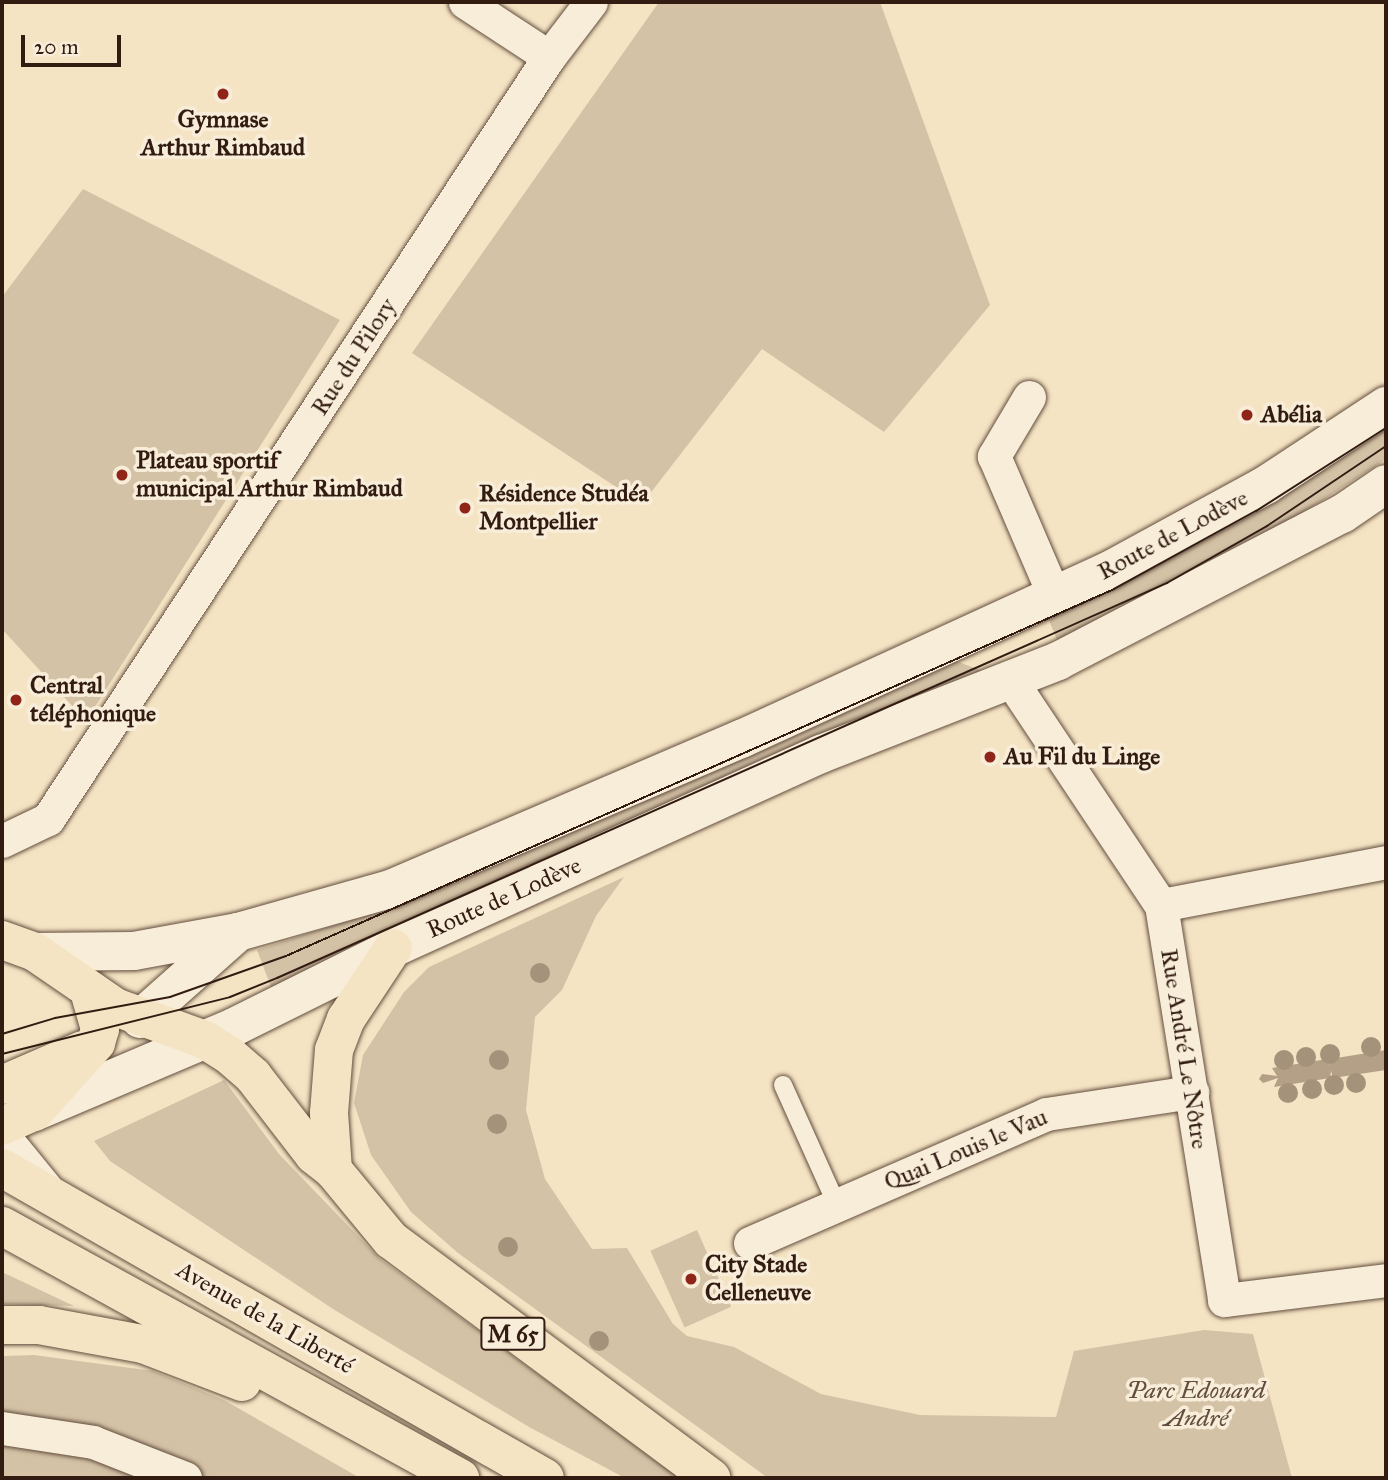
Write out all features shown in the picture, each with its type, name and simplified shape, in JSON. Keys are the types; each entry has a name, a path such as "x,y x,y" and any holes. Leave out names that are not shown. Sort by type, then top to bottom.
{"main road":[{"name":"Route de Lodève","path":"2,1085 96,1043 140,1019 238,932 393,888 741,739 1110,570 1266,485 1386,406"},
{"name":"Route de Lodève","path":"18,1119 205,1040 393,948 821,754 1058,661 1342,514 1386,484"},
{"path":"948,644 974,653 1010,679"},
{"path":"18,946 134,951 238,932"},
{"path":"18,946 90,994 140,1019 205,1040"},
{"path":"333,1170 329,1113 334,1050 346,1019 393,948"},
{"path":"18,1119 96,1043 100,1030 90,994"},
{"name":"M 65","path":"205,1040 253,1076 314,1155 333,1170 391,1240 710,1478"},
{"name":"Avenue de la Liberté","path":"2,1138 46,1192 545,1478"},
{"path":"2,1168 46,1192"},
{"name":"Avenue de la Liberté","path":"2,1226 460,1478"},
{"path":"2,1325 39,1325 143,1344 258,1389 308,1395"}],"street":[{"path":"465,2 549,57"},
{"name":"Rue du Pilory","path":"2,841 48,819 549,57 591,2"},
{"path":"1029,397 994,456 1054,595"},
{"name":"Rue André Le Nôtre","path":"1010,679 1161,905 1224,1300 1386,1280"},
{"path":"1161,905 1386,862"},
{"name":"Quai Louis le Vau","path":"750,1243 1046,1114 1192,1092"},
{"path":"2,1428 93,1442 185,1478"}],"lane":[{"path":"783,1085 837,1205"}],"green space":[{"path":"659,2 880,2 990,305 884,432 762,349 642,504 412,353"},
{"name":"Plateau sportif municipal Arthur Rimbaud","path":"83,189 340,320 86,721 2,629 2,297"},
{"path":"1386,417 1386,459 1239,554 1061,650 1045,610"},
{"path":"945,657 988,673 276,1000 257,950 359,917"},
{"name":"Parc Edouard André","path":"624,877 596,916 562,990 535,1017 526,1110 545,1179 592,1249 627,1248 673,1324 687,1336 734,1347 821,1394 920,1415 1056,1417 1074,1351 1204,1330 1253,1334 1292,1478 768,1478 458,1253 411,1212 371,1155 354,1103 363,1055 404,992 429,967"},
{"path":"224,1080 279,1154 380,1259 681,1478 625,1478 529,1427 333,1309 110,1161 94,1141"},
{"name":"City Stade Celleneuve","path":"697,1230 731,1307 685,1327 650,1251"},
{"path":"2,1272 74,1306 2,1304"},
{"path":"34,1355 153,1371 224,1400 360,1478 2,1478 2,1356"}],"shaded area":[{"path":"1386,1050 1386,1070 1333,1078 1331,1071 1330,1078 1274,1087 1278,1078 1263,1083 1259,1079 1262,1074 1277,1076 1272,1068 1327,1059 1330,1065 1330,1059"}],"tram line":[{"path":"2,1034 55,1018 170,997 286,956 1114,589 1256,511 1386,428"},
{"path":"2,1054 230,997 277,978 1167,583 1267,526 1386,446"}],"place":[{"name":"Gymnase Arthur Rimbaud","path":"223,94"},
{"name":"Abélia","path":"1247,415"},
{"name":"Plateau sportif municipal Arthur Rimbaud","path":"122,475"},
{"name":"Résidence Studéa Montpellier","path":"465,508"},
{"name":"Central téléphonique","path":"16,700"},
{"name":"Au Fil du Linge","path":"990,757"},
{"name":"City Stade Celleneuve","path":"691,1279"}]}
